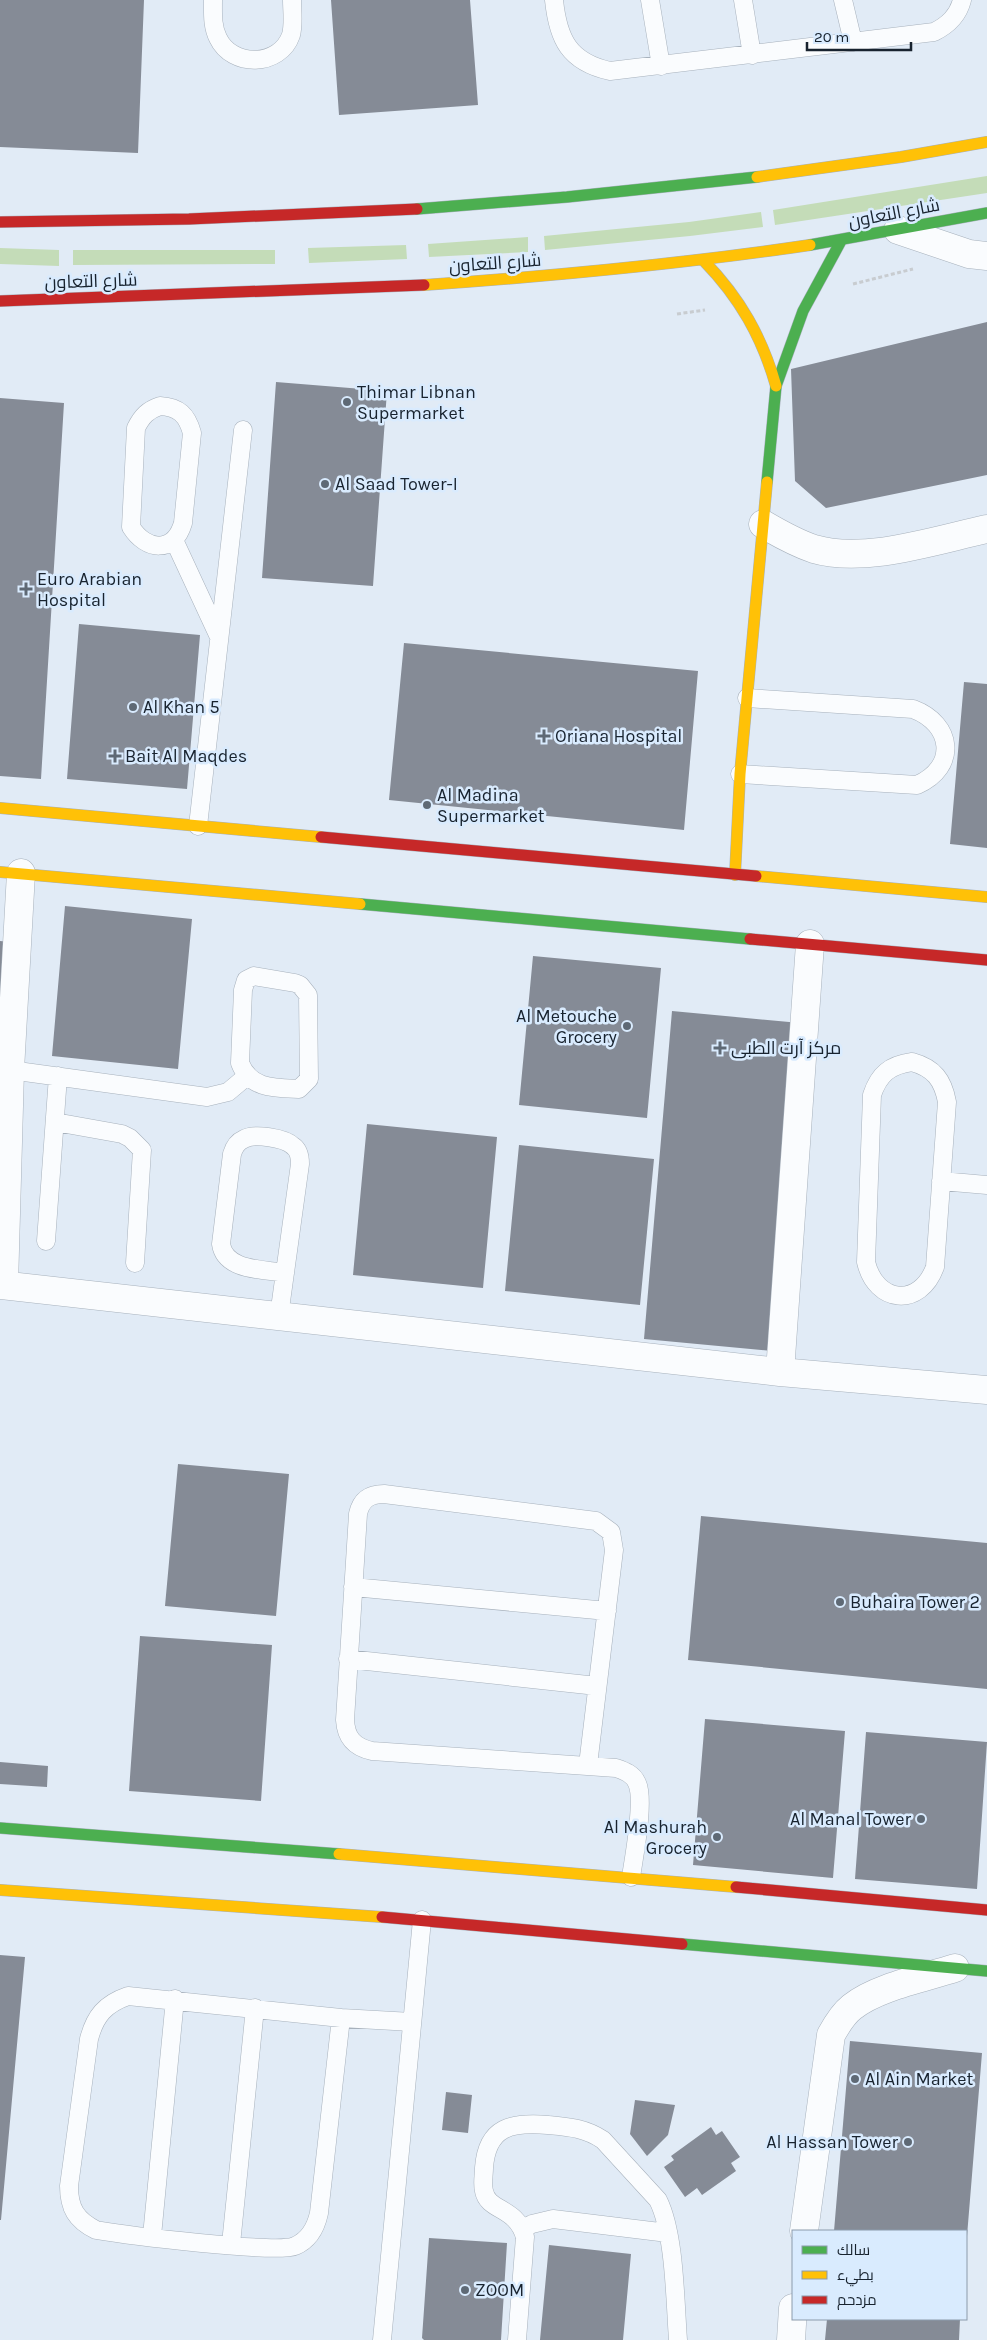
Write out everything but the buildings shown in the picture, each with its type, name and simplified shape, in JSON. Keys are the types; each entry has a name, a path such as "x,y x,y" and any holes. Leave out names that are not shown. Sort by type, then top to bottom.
{"street":[{"path":"0,222 115,222 401,210 544,201 687,186 826,168 987,142"},
{"name":"شارع التعاون","path":"0,301 416,286 560,276 704,261 841,241 987,213"},
{"path":"898,230 969,254 987,256"},
{"path":"735,875 740,774 776,386 799,318 824,268 841,241"},
{"path":"704,261 725,282 743,305 757,331 776,386"},
{"path":"763,524 788,539 816,549 844,554 873,553 987,529"},
{"path":"0,808 987,898"},
{"path":"987,960 10,872 10,1070 2,1285 780,1372 987,1390"},
{"path":"780,1372 810,944"},
{"path":"0,1828 632,1877 987,1910"},
{"path":"0,1890 422,1920 987,1971"},
{"path":"804,2230 831,2035 839,2020 865,1998 955,1968"},
{"path":"791,2340 792,2320"}],"lane":[{"path":"213,0 214,28 218,39 234,55 244,60 255,61 276,54 290,36 293,25 292,0"},
{"path":"554,0 559,31 565,44 584,62 610,71 934,32 951,21 958,12 962,0"},
{"path":"650,0 661,66"},
{"path":"743,0 752,55"},
{"path":"843,0 853,42"},
{"path":"160,406 172,407 182,412 189,422 192,433 183,523 180,532 174,540 162,546 149,545 138,538 131,527 136,428 141,418 150,410 160,406"},
{"path":"198,826 244,430"},
{"path":"174,540 220,638"},
{"path":"740,774 917,785 929,780 938,771 944,759 946,746 943,733 936,722 925,714 913,709 747,698"},
{"path":"257,976 300,986 305,990 310,1002 309,1079 299,1089 292,1089 258,1085 247,1076 240,1063 243,990 246,980 257,976"},
{"path":"912,1062 926,1066 937,1075 944,1087 946,1102 941,1181 935,1267 930,1279 922,1289 911,1294 898,1296 886,1293 876,1285 869,1274 866,1262 872,1095 877,1081 886,1070 898,1064 912,1062"},
{"path":"10,1070 207,1097 228,1092 247,1076"},
{"path":"46,1241 58,1076"},
{"path":"54,1122 122,1134 136,1143 142,1150 143,1159 135,1263"},
{"path":"279,1316 285,1272 300,1157 293,1145 287,1142 250,1136 238,1142 232,1154 221,1244 222,1251 232,1263 285,1272"},
{"path":"941,1181 987,1186"},
{"path":"588,1766 614,1541 605,1526 596,1521 384,1494 370,1495 360,1506 348,1659 345,1730 356,1745 363,1749 588,1766 616,1768 632,1776 637,1783 641,1800 632,1877"},
{"path":"353,1587 607,1611"},
{"path":"348,1659 598,1686"},
{"path":"382,2340 422,1920"},
{"path":"341,2018 317,2223 304,2240 286,2249 101,2231 86,2225 72,2208 69,2186 89,2039 93,2024 102,2010 114,2001 128,1996 175,1999 341,2018 412,2022"},
{"path":"152,2236 175,1999"},
{"path":"232,2244 255,2008"},
{"path":"517,2340 526,2246 522,2229 513,2215 486,2199 484,2174 487,2150 496,2134 506,2127 530,2123 583,2129 603,2140 652,2191 663,2211 668,2233 678,2340"},
{"path":"522,2229 553,2218 668,2233"}],"green space":[{"path":"987,176 987,193 775,225 773,210"},
{"path":"761,212 763,227 545,250 544,236 689,222"},
{"path":"528,237 528,252 429,257 428,244"},
{"path":"406,245 407,259 309,263 308,248"},
{"path":"0,248 59,250 59,266 0,264"},
{"path":"73,250 275,250 275,264 73,265"}],"traffic: fast":[{"path":"417,209 567,197 757,177"},
{"path":"810,245 987,213"},
{"path":"767,482 776,386 803,311 841,241"},
{"path":"360,904 750,939"},
{"path":"0,1828 339,1854"},
{"path":"682,1944 987,1971"}],"traffic: slow":[{"path":"757,177 901,157 987,142"},
{"path":"424,285 618,269 810,245"},
{"path":"704,261 728,289 748,319 764,351 776,386"},
{"path":"735,875 740,774 767,482"},
{"path":"0,808 321,837"},
{"path":"0,872 360,904"},
{"path":"756,876 987,897"},
{"path":"339,1854 736,1887"},
{"path":"0,1890 382,1917"}],"traffic: jam":[{"path":"0,222 189,219 417,209"},
{"path":"0,301 424,285"},
{"path":"321,837 756,876"},
{"path":"750,939 987,960"},
{"path":"736,1887 987,1910"},
{"path":"382,1917 682,1944"}],"place":[{"name":"Thimar Libnan Supermarket","path":"347,402"},
{"name":"Al Saad Tower-I","path":"325,484"},
{"name":"Euro Arabian Hospital","path":"26,589"},
{"name":"Al Khan 5","path":"133,707"},
{"name":"Oriana Hospital","path":"544,736"},
{"name":"Bait Al Maqdes","path":"115,756"},
{"name":"Al Madina Supermarket","path":"427,805"},
{"name":"Al Metouche Grocery","path":"627,1026"},
{"name":"مرکز آرت الطبی","path":"720,1048"},
{"name":"Buhaira Tower 2","path":"840,1602"},
{"name":"Al Manal Tower","path":"921,1819"},
{"name":"Al Mashurah Grocery","path":"717,1837"},
{"name":"Al Ain Market","path":"855,2079"},
{"name":"Al Hassan Tower","path":"908,2142"},
{"name":"ZOOM","path":"465,2290"}]}
